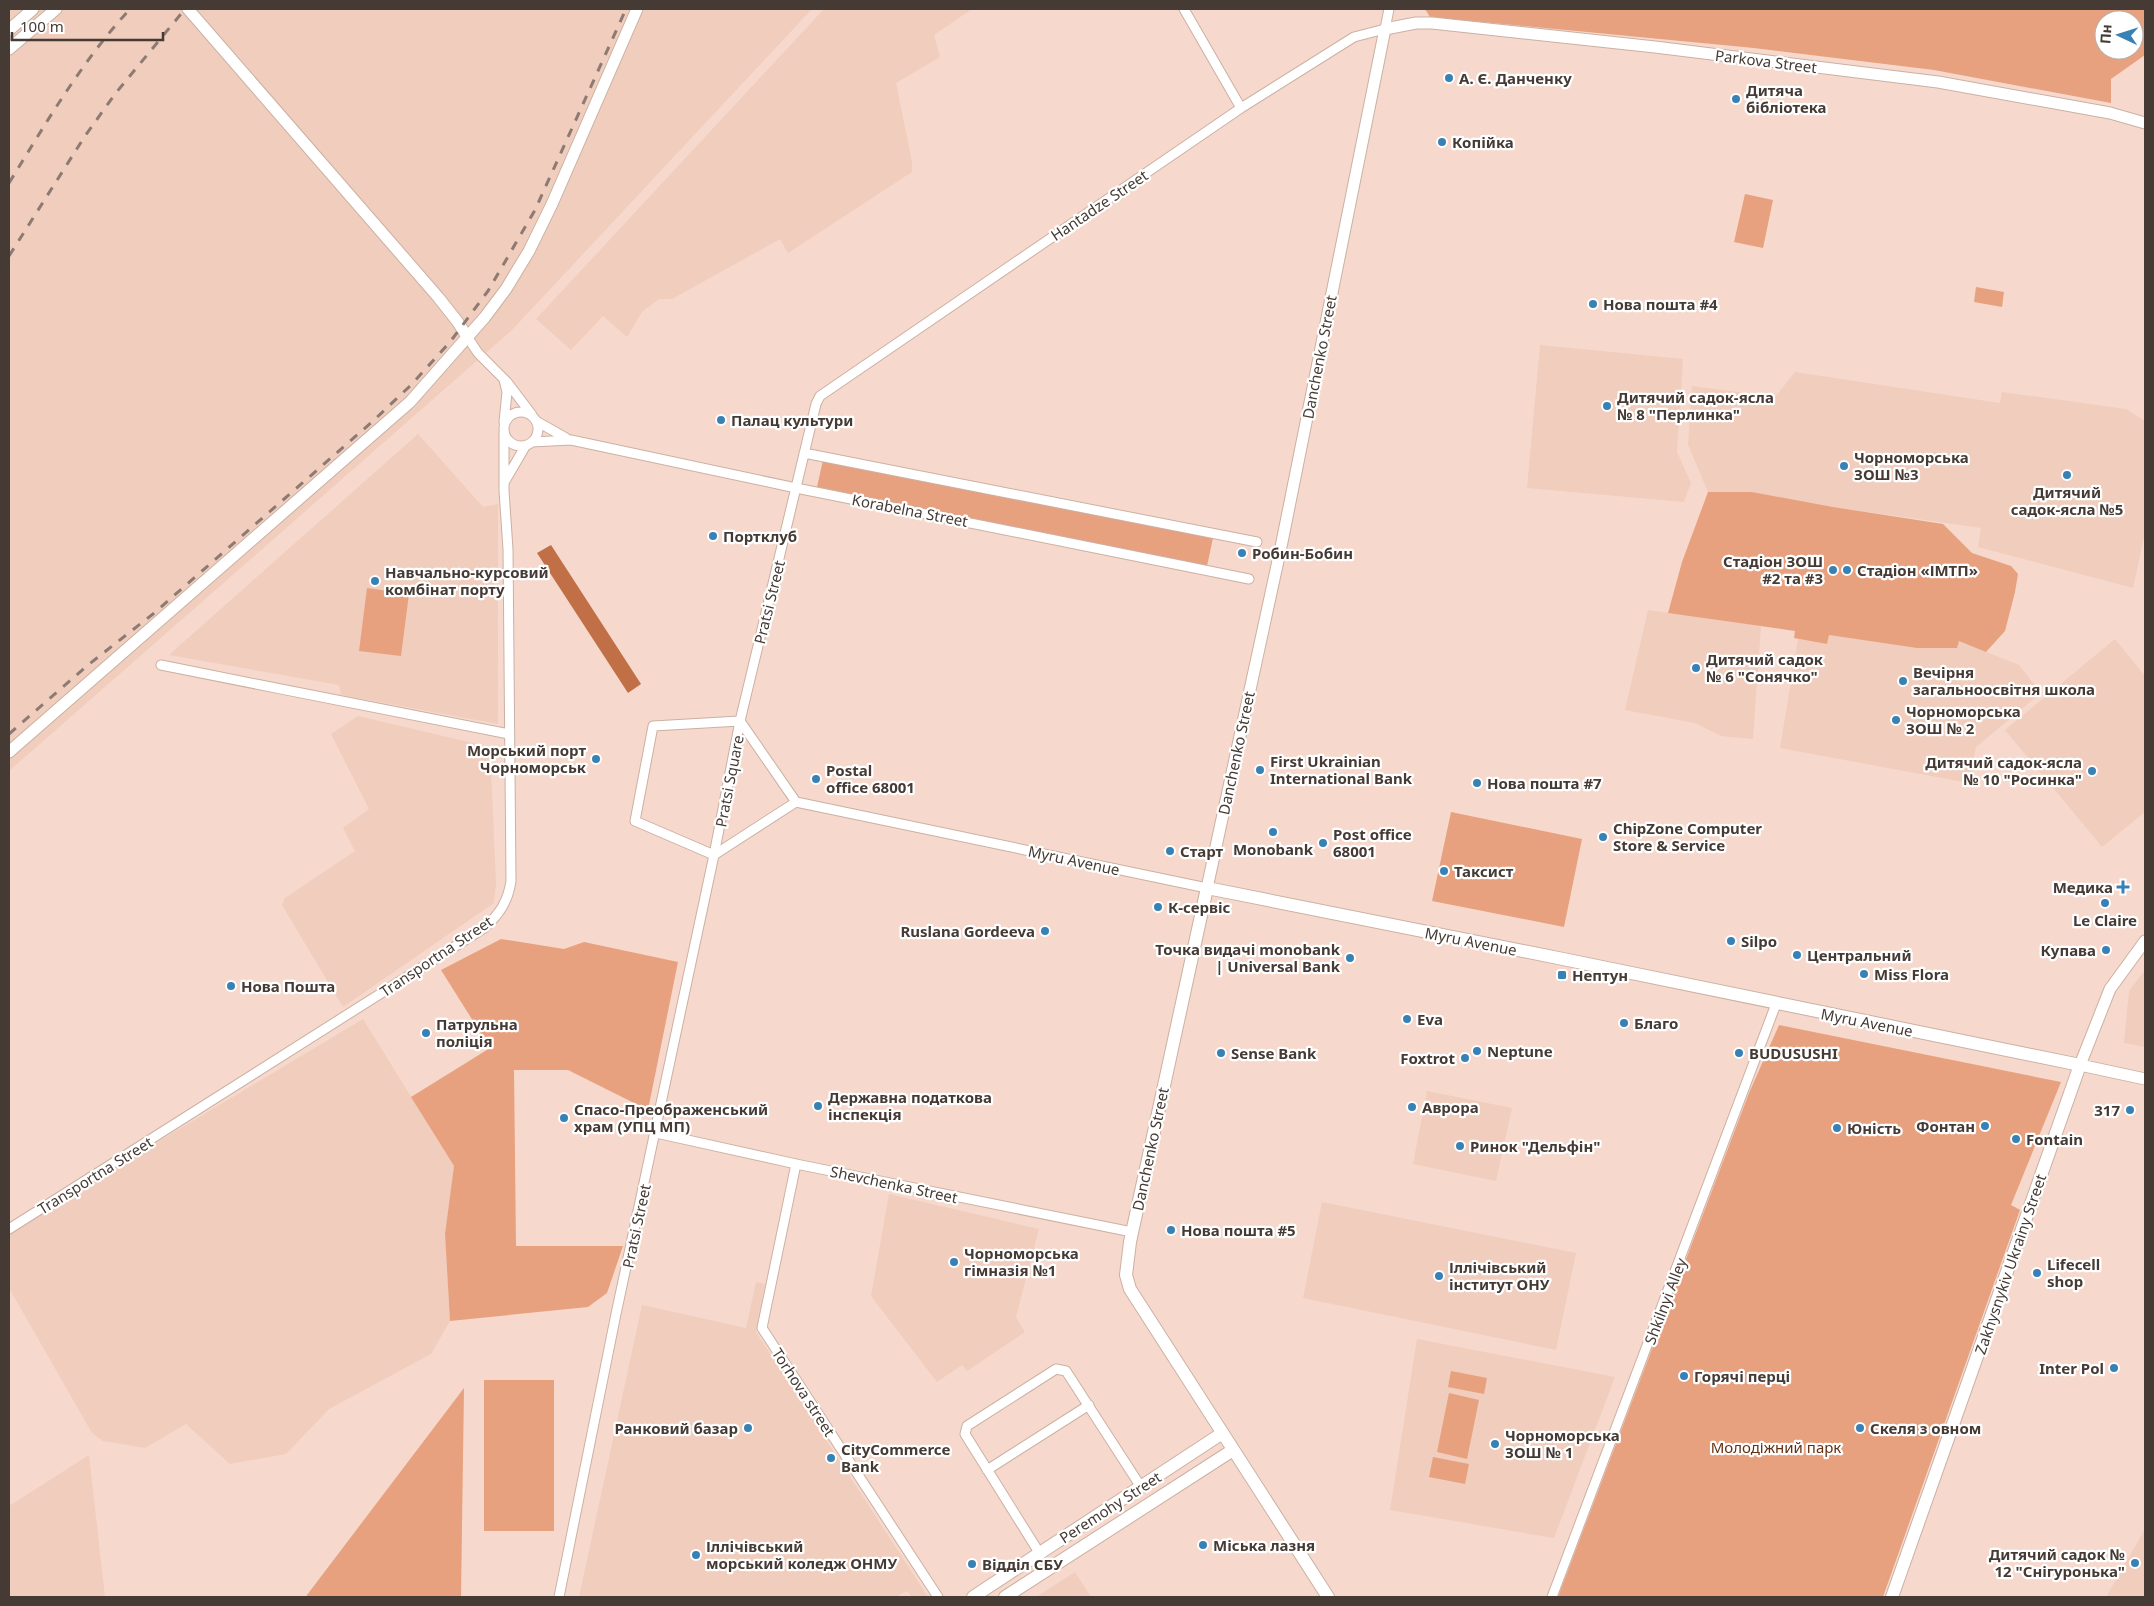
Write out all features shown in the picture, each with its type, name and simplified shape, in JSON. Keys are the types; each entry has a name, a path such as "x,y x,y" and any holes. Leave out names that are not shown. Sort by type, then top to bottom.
{"main road":[{"name":"Myru Avenue","path":"1206,888 2080,1065"},
{"name":"Danchenko Street","path":"1206,888 1126,1260 1126,1275 1130,1288 1328,1597"},
{"name":"Zakhysnykiv Ukrainy Street","path":"1892,1597 2080,1065"},
{"name":"Peremohy Street","path":"973,1597 1222,1434"},
{"name":"Peremohy Street","path":"1005,1597 1233,1450"}],"street":[{"path":"9,30 33,9"},
{"path":"9,49 56,9"},
{"path":"9,752 404,408 468,338 506,289 529,251 556,195 637,9"},
{"path":"1184,9 1241,108"},
{"path":"1385,29 1389,9"},
{"path":"190,10 438,297 458,321 478,353 502,376 534,418 538,431 508,476 504,486"},
{"name":"Parkova Street","path":"1385,29 1416,23 1432,23 1655,47 1938,82 2110,114 2145,123"},
{"name":"Hantadze Street","path":"820,396 1241,108 1354,38 1385,29"},
{"name":"Danchenko Street","path":"1206,888 1281,547 1385,29"},
{"name":"Transportna Street","path":"9,1229 477,932 495,918 506,901 511,881 508,549 504,486 504,429 507,392 502,376"},
{"name":"Pratsi Street","path":"740,722 816,404 820,396"},
{"path":"520,411 571,440 514,444 509,442 504,429 506,419 520,411"},
{"name":"Korabelna Street","path":"571,440 796,488 1249,579"},
{"path":"804,453 1257,542"},
{"path":"161,666 290,690 373,709 509,734"},
{"path":"714,855 635,821 653,726 740,722"},
{"name":"Pratsi Square","path":"714,855 796,802 740,722"},
{"name":"Pratsi Square","path":"714,855 740,722"},
{"name":"Myru Avenue","path":"796,802 1206,888"},
{"name":"Pratsi Street","path":"559,1597 616,1314 714,855"},
{"name":"Zakhysnykiv Ukrainy Street","path":"2080,1065 2110,989 2145,941"},
{"name":"Shkilnyi Alley","path":"1552,1597 1776,1004"},
{"name":"Myru Avenue","path":"2080,1065 2145,1079"},
{"name":"Shevchenka Street","path":"656,1133 796,1164 1132,1232"},
{"name":"Torhova street","path":"796,1164 762,1328 938,1597"},
{"path":"1040,1554 965,1430 967,1426 1056,1369 1066,1371 1090,1405 1141,1487"},
{"path":"988,1470 1090,1405"}],"shaded area":[{"path":"9,9 812,9 512,330 9,771"},
{"path":"824,9 972,9 934,35 940,57 896,83 912,162 912,172 788,253 780,239 672,299 659,299 642,312 627,337 603,316 571,350 536,319"},
{"name":"Дитячий садок-ясла № 8 \"Перлинка\"","path":"1540,345 1683,359 1677,452 1691,483 1684,502 1527,488"},
{"path":"1795,372 2000,403 2002,392 2126,409 2145,421 2145,532 2133,588 1978,547 1981,528 1833,507 1752,492 1708,492 1688,445 1692,386 1775,397"},
{"name":"Навчально-курсовий комбінат порту","path":"418,434 483,507 498,504 498,724 341,695 339,685 169,655"},
{"path":"551,545 641,684 628,693 537,553"},
{"name":"Дитячий садок № 6 \"Сонячко\"","path":"1648,610 1761,626 1753,739 1721,736 1695,723 1625,710"},
{"name":"Чорноморська ЗОШ № 2","path":"1829,635 1917,648 1959,641 2019,665 2041,693 1976,747 1969,783 1780,748 1798,639 1827,644"},
{"name":"Дитячий садок-ясла № 10 \"Росинка\"","path":"2115,639 2145,676 2145,812 2102,847 2005,730"},
{"path":"358,716 490,747 496,884 494,903 343,1007 282,905 285,898 355,851 343,828 369,809 331,734"},
{"path":"2145,970 2145,1047 2124,1043 2129,991"},
{"path":"363,1019 454,1166 445,1234 450,1321 431,1354 329,1409 286,1454 230,1464 186,1424 145,1448 103,1441 92,1433 9,1288 9,1231"},
{"name":"Ринок \"Дельфін\"","path":"1427,1091 1512,1108 1496,1181 1413,1164"},
{"name":"Чорноморська гімназія №1","path":"889,1194 1039,1229 1016,1317 1025,1332 967,1371 962,1365 937,1382 871,1296"},
{"name":"Іллічівський інститут ОНУ","path":"1322,1202 1576,1253 1556,1350 1303,1298"},
{"path":"756,1282 765,1284 756,1332 928,1597 912,1597 907,1591 896,1597 579,1597 642,1305 746,1328"},
{"name":"Чорноморська ЗОШ № 1","path":"1417,1339 1615,1377 1554,1538 1390,1510"},
{"path":"89,1455 105,1597 9,1597 9,1506"},
{"name":"Дитячий садок № 12 \"Снігуронька\"","path":"2145,1529 2145,1597 2106,1597"},
{"path":"1075,1572 1091,1597 1036,1597"}],"green space":[{"path":"1425,9 2145,9 2144,56 2144,10 2094,10 2094,60 2138,60 2111,79 2111,103 1934,70 1754,48 1430,17"},
{"path":"1745,194 1773,200 1763,248 1734,242"},
{"path":"1976,287 2004,292 2002,307 1974,302"},
{"path":"823,460 1213,538 1207,566 817,487"},
{"name":"Стадіон «ІМТП»","path":"1708,492 1752,492 1943,524 1972,553 2011,566 2018,574 2005,631 1986,652 1959,641 1957,648 1917,648 1829,635 1827,644 1794,638 1795,631 1668,613 1682,562"},
{"path":"367,588 409,594 401,656 359,651"},
{"path":"1451,812 1582,839 1564,927 1432,901"},
{"path":"501,939 564,949 584,942 678,962 648,1110 568,1070 514,1070 516,1246 623,1246 607,1293 588,1307 450,1321 445,1234 454,1166 411,1097 490,1048 441,970"},
{"name":"Молодіжний парк","path":"1779,1025 2061,1082 2011,1205 2020,1210 1883,1597 1558,1597 1749,1093"},
{"path":"1451,1371 1487,1378 1484,1394 1448,1387"},
{"path":"484,1380 554,1380 554,1531 484,1531"},
{"path":"464,1388 461,1597 306,1597 307,1595"},
{"path":"1449,1393 1479,1400 1467,1459 1437,1452"},
{"path":"1433,1457 1469,1464 1465,1484 1429,1477"}],"railway":[{"path":"9,183 80,71 130,9"},
{"path":"9,256 85,136 115,94 185,9"},
{"path":"9,734 88,665 153,614 373,421 411,385 450,342 488,291 535,210 626,9"}],"place":[{"name":"А. Є. Данченку","path":"1449,78"},
{"name":"Дитяча бібліотека","path":"1736,99"},
{"name":"Копійка","path":"1442,142"},
{"name":"Нова пошта #4","path":"1593,304"},
{"name":"Дитячий садок-ясла № 8 \"Перлинка\"","path":"1607,406"},
{"name":"Палац культури","path":"721,420"},
{"name":"Чорноморська ЗОШ №3","path":"1844,466"},
{"name":"Дитячий садок-ясла №5","path":"2067,475"},
{"name":"Портклуб","path":"713,536"},
{"name":"Робин-Бобин","path":"1242,553"},
{"name":"Стадіон ЗОШ #2 та #3","path":"1833,570"},
{"name":"Стадіон «ІМТП»","path":"1847,570"},
{"name":"Навчально-курсовий комбінат порту","path":"375,581"},
{"name":"Дитячий садок № 6 \"Сонячко\"","path":"1696,668"},
{"name":"Вечірня загальноосвітня школа","path":"1903,681"},
{"name":"Чорноморська ЗОШ № 2","path":"1896,720"},
{"name":"Морський порт Чорноморськ","path":"596,759"},
{"name":"First Ukrainian International Bank","path":"1260,770"},
{"name":"Дитячий садок-ясла № 10 \"Росинка\"","path":"2092,771"},
{"name":"Postal office 68001","path":"816,779"},
{"name":"Нова пошта #7","path":"1477,783"},
{"name":"Monobank","path":"1273,832"},
{"name":"ChipZone Computer Store & Service","path":"1603,837"},
{"name":"Post office 68001","path":"1323,843"},
{"name":"Старт","path":"1170,851"},
{"name":"Таксист","path":"1444,871"},
{"name":"Медика","path":"2123,887"},
{"name":"Le Claire","path":"2105,903"},
{"name":"К-сервіс","path":"1158,907"},
{"name":"Ruslana Gordeeva","path":"1045,931"},
{"name":"Silpo","path":"1731,941"},
{"name":"Купава","path":"2106,950"},
{"name":"Центральний","path":"1797,955"},
{"name":"Точка видачі monobank | Universal Bank","path":"1350,958"},
{"name":"Miss Flora","path":"1864,974"},
{"name":"Нептун","path":"1562,975"},
{"name":"Нова Пошта","path":"231,986"},
{"name":"Eva","path":"1407,1019"},
{"name":"Благо","path":"1624,1023"},
{"name":"Патрульна поліція","path":"426,1033"},
{"name":"Neptune","path":"1477,1051"},
{"name":"Sense Bank","path":"1221,1053"},
{"name":"BUDUSUSHI","path":"1739,1053"},
{"name":"Foxtrot","path":"1465,1058"},
{"name":"Державна податкова інспекція","path":"818,1106"},
{"name":"Аврора","path":"1412,1107"},
{"name":"317","path":"2130,1110"},
{"name":"Спасо-Преображенський храм (УПЦ МП)","path":"564,1118"},
{"name":"Фонтан","path":"1985,1126"},
{"name":"Юність","path":"1837,1128"},
{"name":"Fontain","path":"2016,1139"},
{"name":"Ринок \"Дельфін\"","path":"1460,1146"},
{"name":"Нова пошта #5","path":"1171,1230"},
{"name":"Чорноморська гімназія №1","path":"954,1262"},
{"name":"Lifecell shop","path":"2037,1273"},
{"name":"Іллічівський інститут ОНУ","path":"1439,1276"},
{"name":"Inter Pol","path":"2114,1368"},
{"name":"Горячі перці","path":"1684,1376"},
{"name":"Ранковий базар","path":"748,1428"},
{"name":"Скеля з овном","path":"1860,1428"},
{"name":"Чорноморська ЗОШ № 1","path":"1495,1444"},
{"name":"CityCommerce Bank","path":"831,1458"},
{"name":"Міська лазня","path":"1203,1545"},
{"name":"Іллічівський морський коледж ОНМУ","path":"696,1555"},
{"name":"Дитячий садок № 12 \"Снігуронька\"","path":"2135,1563"},
{"name":"Відділ СБУ","path":"972,1564"}]}
